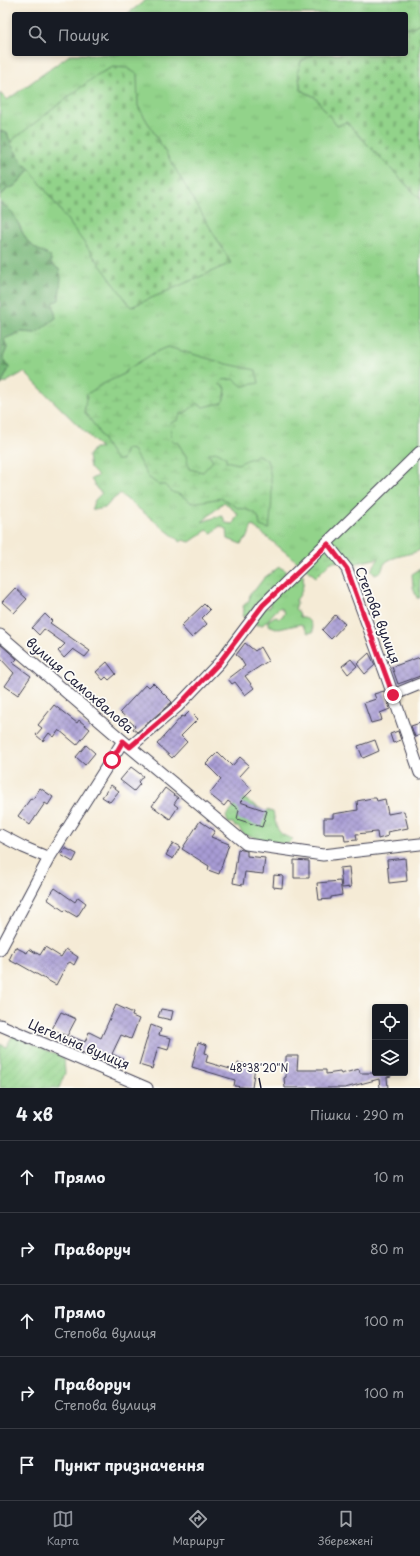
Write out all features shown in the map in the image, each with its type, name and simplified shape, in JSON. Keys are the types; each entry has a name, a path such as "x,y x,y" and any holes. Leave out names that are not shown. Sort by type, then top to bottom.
{"street":[{"path":"0,950 49,858 127,744 178,706 219,663 263,605 328,544 420,452"},
{"name":"Степова вулиця","path":"328,544 347,569 420,773"},
{"name":"вулиця Самохвалова","path":"0,635 246,844 323,855 420,844"},
{"path":"393,695 420,684"},
{"path":"0,835 49,858"},
{"name":"Цегельна вулиця","path":"0,1025 147,1088"}],"green space":[{"path":"146,0 420,0 420,23 408,28 408,12 130,12"},
{"path":"420,23 420,199 346,122 337,126 315,97 301,90 298,71 301,61 311,56 408,56 408,28"},
{"path":"68,56 311,56 301,61 298,71 301,90 321,100 337,126 346,121 420,199 420,550 388,561 384,564 381,572 375,575 371,570 379,558 357,563 353,573 347,561 331,562 316,577 252,525 248,537 241,544 228,539 227,530 220,526 212,533 207,530 190,542 183,540 181,542 120,494 105,508 93,510 96,498 102,493 97,489 91,479 98,476 90,468 88,456 94,448 101,448 24,372 1,385 9,368 3,357 7,348 4,339 21,332 36,333 53,303 59,269 52,265 50,256 36,249 25,238 16,218 0,203 0,195 7,189 15,186 28,172 10,142 7,133 0,131 0,93 7,100","holes":["224,502 238,514 233,524 226,523 222,515 202,522"]},
{"path":"113,67 127,68 137,74 138,106 231,263 131,307 30,169 22,162 10,142 97,75"},
{"path":"0,131 7,133 11,143 30,169 15,186 7,189 0,195"},
{"path":"0,203 10,209 13,213 25,237 30,243 50,256 52,265 59,269 61,278 59,300 53,303 56,318 36,333 21,332 4,339 7,348 3,357 9,368 0,386"},
{"path":"168,347 227,364 256,370 259,383 242,386 234,379 223,380 219,384 226,388 222,403 203,407 197,403 185,413 180,414 178,420 170,423 172,441 178,443 187,458 189,469 203,472 213,461 209,453 218,452 226,457 226,461 238,464 258,455 267,460 272,485 272,503 269,529 260,526 259,519 255,513 238,508 222,498 192,503 181,495 172,492 165,485 159,485 148,477 133,450 126,449 122,460 116,460 84,412 87,394 124,374 128,369 154,353"},
{"path":"279,567 285,570 285,578 294,578 303,574 302,588 296,600 297,604 295,609 299,612 300,617 305,618 310,622 313,632 308,633 301,624 279,629 268,625 268,621 275,616 279,619 285,613 281,607 262,625 257,625 252,622 264,608 270,607 269,592 267,592 261,601 255,604 251,614 244,617 242,616 244,610 243,606 249,601 250,593 254,591 264,578"},
{"path":"420,569 420,598 417,598 413,587 412,574"},
{"path":"243,798 266,812 267,810 273,812 278,830 283,835 293,839 288,844 270,841 257,842 255,837 244,835 238,827 235,827 233,823 228,823 226,816"},
{"path":"13,1035 64,1058 65,1073 59,1088 0,1088 0,1044 6,1047"}],"building":[{"path":"15,588 27,599 14,613 2,602"},
{"path":"204,604 210,610 202,618 207,624 192,638 181,626"},
{"path":"45,614 52,621 50,623 90,651 85,657 73,649 64,658 58,651 65,644 44,629 39,635 32,628"},
{"path":"335,615 345,624 331,639 322,630"},
{"path":"245,643 255,651 260,647 268,661 245,676 254,688 245,695 235,682 232,684 228,679 245,666 236,655"},
{"path":"0,644 17,659 13,663 31,676 18,695 5,686 14,673 0,658"},
{"path":"369,653 375,665 365,674 357,664"},
{"path":"420,657 420,676 398,684 392,667"},
{"path":"351,659 357,666 348,674 342,666"},
{"path":"107,662 116,674 109,680 106,677 103,680 96,672"},
{"path":"153,683 172,702 137,732 133,729 135,726 120,712 146,684 149,687"},
{"path":"384,691 390,709 380,713 382,720 371,723 364,703 376,699 374,694"},
{"path":"54,705 77,723 79,720 90,729 77,745 59,730 54,737 49,733 43,741 36,735 42,728 38,725"},
{"path":"190,711 198,719 181,736 187,742 172,758 157,744 182,716 184,717"},
{"path":"420,723 420,735 415,737 411,726"},
{"path":"398,731 401,740 393,743 390,734"},
{"path":"375,740 379,751 363,758 358,746"},
{"path":"86,745 95,753 85,765 76,757"},
{"path":"218,752 232,766 240,757 249,765 239,776 252,790 240,802 267,811 262,827 237,819 239,810 228,801 224,806 209,794 221,779 206,764"},
{"path":"131,767 143,776 138,782 140,784 134,791 120,780"},
{"path":"111,785 119,791 110,802 102,797"},
{"path":"40,788 53,797 48,805 45,803 30,825 18,816 31,798 33,799"},
{"path":"165,788 178,798 174,804 178,807 170,819 152,806"},
{"path":"376,798 377,801 385,799 388,814 404,811 408,828 387,832 388,836 378,839 377,832 356,834 357,840 345,841 344,834 324,834 324,818 333,818 333,814 358,810 357,801"},
{"path":"200,821 215,831 211,837 229,844 219,874 208,870 209,866 182,849"},
{"path":"173,843 180,847 173,859 166,855"},
{"path":"65,848 77,854 73,862 61,855"},
{"path":"238,849 247,851 247,856 265,858 263,874 245,872 243,885 233,883"},
{"path":"405,858 407,881 389,883 387,860"},
{"path":"294,860 309,861 309,878 294,878"},
{"path":"349,867 351,887 342,888 340,868"},
{"path":"274,875 283,876 282,888 273,887"},
{"path":"340,881 342,895 331,897 331,899 319,900 317,883"},
{"path":"55,888 75,902 78,897 86,903 77,917 65,910 64,911 47,899"},
{"path":"15,947 27,953 29,949 40,955 45,947 61,957 66,949 78,957 74,965 70,962 67,964 56,985 9,960"},
{"path":"116,1005 133,1013 132,1016 139,1019 131,1039 121,1035 112,1054 123,1059 119,1069 66,1045 70,1036 85,1042 89,1032 101,1038"},
{"path":"161,1009 173,1011 171,1020 158,1017"},
{"path":"61,1012 76,1019 67,1036 52,1029"},
{"path":"151,1025 161,1029 159,1035 171,1038 168,1050 158,1047 152,1069 139,1065"},
{"path":"198,1042 207,1045 205,1053 208,1054 206,1062 237,1071 238,1063 255,1066 252,1088 234,1086 235,1080 192,1067"},
{"path":"286,1056 298,1056 297,1070 326,1070 326,1074 340,1072 341,1074 359,1069 360,1073 372,1073 372,1076 391,1076 387,1077 388,1088 380,1088 379,1079 345,1088 285,1088 284,1078 286,1077"}],"route":[{"path":"112,760 123,741 130,747 178,706 219,663 263,605 328,544 347,569 386,672 393,695"}]}
